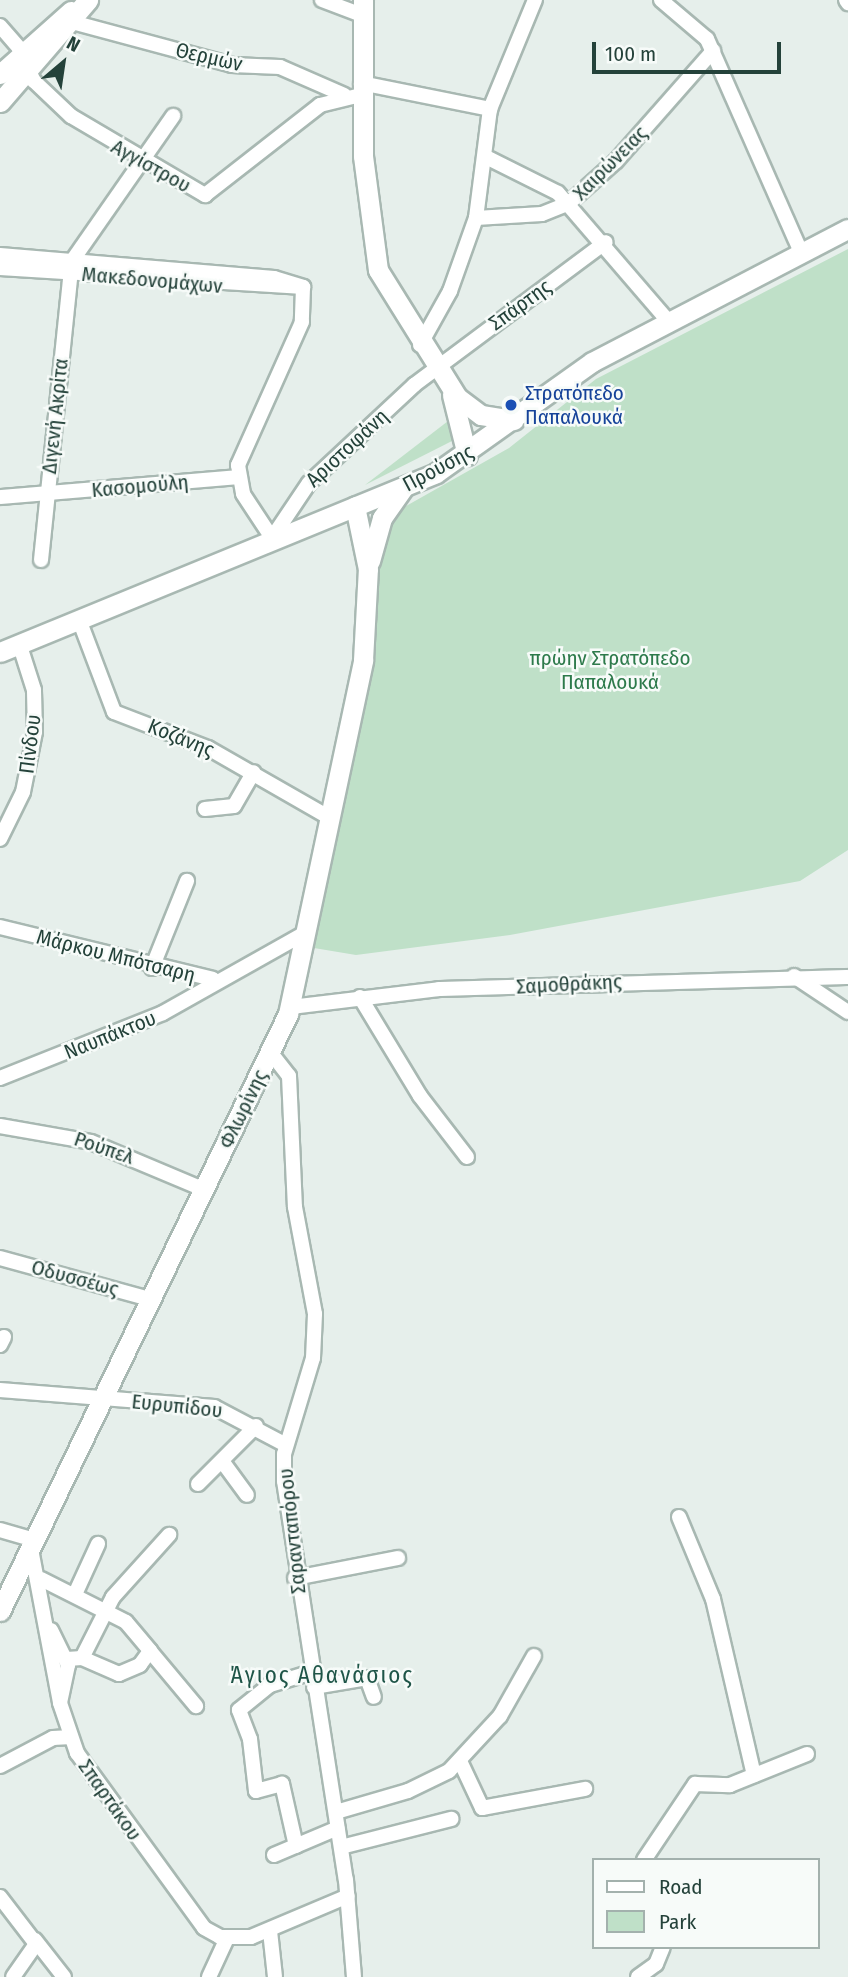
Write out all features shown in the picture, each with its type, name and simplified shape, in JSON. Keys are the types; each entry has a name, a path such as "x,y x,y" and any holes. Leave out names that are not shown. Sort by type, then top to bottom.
{"main road":[{"path":"0,74 26,62 72,22 86,0"},
{"path":"0,102 26,62 86,0"},
{"path":"363,7 355,91 375,258 420,345 447,385 481,415 514,420"},
{"name":"Προύσης","path":"0,652 80,622 272,538 407,486 467,455 580,370 667,321 848,229"},
{"path":"447,385 467,455"},
{"name":"Φλωρίνης","path":"0,1611 291,1007 361,674 368,569 385,513 407,486"},
{"name":"Φλωρίνης","path":"355,506 368,569"}],"street":[{"path":"322,0 363,7"},
{"path":"420,345 450,291 476,218 486,157 490,109 535,0"},
{"path":"661,0 713,51 801,252"},
{"name":"Θερμών","path":"72,22 232,65 280,67 355,91 490,109"},
{"name":"Αγγίστρου","path":"0,26 26,62 91,132 208,196 311,111 355,91"},
{"name":"Χαιρώνειας","path":"476,218 542,214 569,203 616,161 713,51"},
{"path":"71,267 141,159 173,116"},
{"path":"486,157 541,180 569,203 606,243 667,321"},
{"name":"Σπάρτης","path":"435,368 606,243"},
{"path":"0,255 71,267 274,278 303,287 303,322 245,444 238,477 272,538"},
{"name":"Μακεδονομάχων","path":"0,268 71,267"},
{"name":"Διγενή Ακρίτα","path":"41,560 71,267"},
{"name":"Αριστοφάνη","path":"272,538 309,483 435,368"},
{"name":"Κασομούλη","path":"0,497 238,477"},
{"name":"Κοζάνης","path":"80,622 112,710 254,772 330,818"},
{"name":"Πίνδου","path":"0,839 23,792 35,732 34,690 20,646"},
{"path":"205,809 234,806 254,772"},
{"path":"152,968 187,881"},
{"name":"Μάρκου Μπότσαρη","path":"0,927 152,968 213,979 305,933"},
{"path":"794,976 848,1012"},
{"name":"Σαμοθράκης","path":"291,1007 360,997 794,976 841,977"},
{"path":"827,999 841,977"},
{"name":"Ναυπάκτου","path":"0,1078 151,1019 213,979"},
{"path":"360,997 420,1096 467,1157"},
{"name":"Σαρανταπόρου","path":"271,1053 289,1076 295,1207 315,1314 311,1368 286,1445 284,1481 295,1578 348,1896 354,1977"},
{"name":"Ρούπελ","path":"0,1126 91,1142 204,1189"},
{"name":"Οδυσσέως","path":"0,1258 149,1299"},
{"name":"Ευρυπίδου","path":"0,1390 214,1406 256,1426 286,1445"},
{"path":"198,1484 256,1426"},
{"path":"222,1461 247,1495"},
{"path":"680,1517 713,1599 754,1774"},
{"path":"0,1530 33,1545"},
{"path":"82,1658 106,1610 169,1535"},
{"path":"76,1592 98,1544"},
{"name":"Σπαρτάκου","path":"33,1545 41,1579 60,1703 71,1737 88,1773 196,1918 226,1938"},
{"path":"295,1578 398,1558"},
{"path":"41,1579 76,1592 140,1633 150,1651 196,1706"},
{"path":"48,1626 67,1659 60,1703"},
{"path":"67,1659 82,1658 118,1674 140,1665 150,1651"},
{"path":"336,1812 418,1788 460,1761 500,1716 534,1656"},
{"path":"296,1846 282,1784 256,1791 250,1739 239,1710 270,1685 313,1680 367,1678 374,1697"},
{"path":"0,1766 53,1738 71,1737"},
{"path":"645,1858 695,1784 725,1787 807,1754"},
{"path":"460,1761 482,1808 585,1789"},
{"path":"341,1847 451,1819"},
{"path":"274,1856 338,1828"},
{"path":"209,1977 226,1938 270,1931 348,1896"},
{"path":"0,1897 64,1977"},
{"path":"270,1931 275,1977"},
{"path":"13,1977 35,1940"},
{"path":"638,1977 656,1964 662,1949"}],"green space":[{"name":"πρώην Στρατόπεδο Παπαλουκά","path":"848,249 848,850 800,881 510,935 356,955 314,948 369,689 379,568 388,524 399,510 509,448 596,379"},
{"path":"452,418 454,440 365,485"}],"place":[{"name":"Στρατόπεδο Παπαλουκά","path":"511,405"}],"district":[{"name":"Άγιος Αθανάσιος","path":"322,1675"}]}
